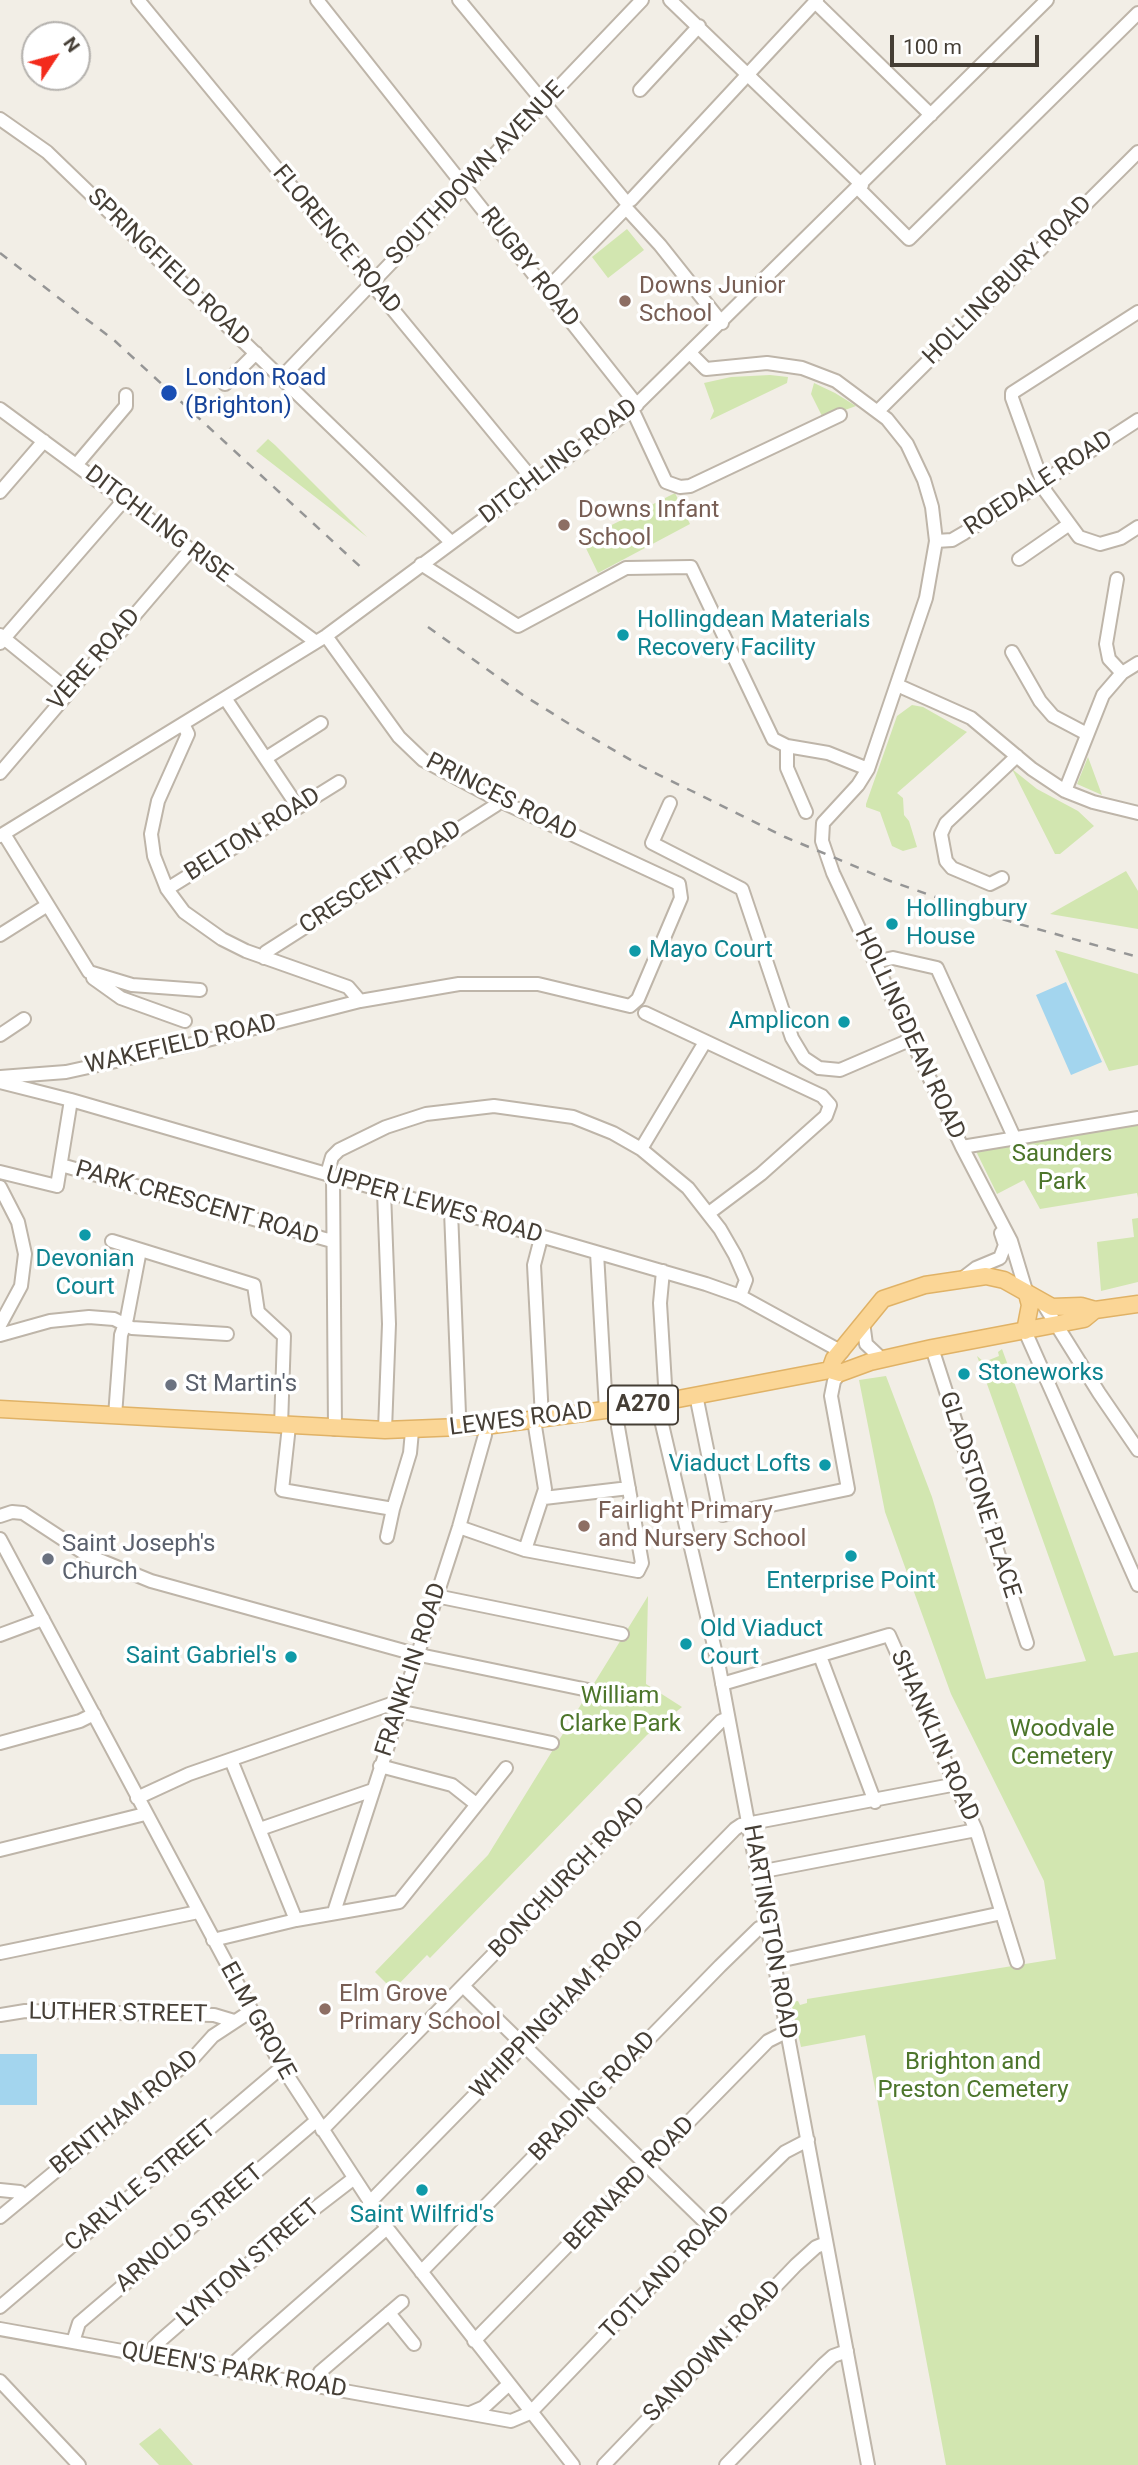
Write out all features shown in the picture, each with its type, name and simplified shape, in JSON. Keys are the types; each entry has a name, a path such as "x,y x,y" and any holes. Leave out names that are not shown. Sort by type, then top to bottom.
{"main road":[{"name":"LEWES ROAD","path":"863,1358 863,1322 889,1295 963,1278 992,1277 1044,1305 1095,1310 1138,1304"},
{"path":"1025,1331 1030,1306 1027,1294"},
{"name":"LEWES ROAD","path":"835,1372 834,1359 863,1358 932,1348 1025,1331 1084,1319 1095,1310"},
{"name":"LEWES ROAD","path":"115,1416 209,1422 284,1422 335,1429 412,1431 465,1428 662,1402 835,1372 863,1358"},
{"name":"A270","path":"0,1409 115,1416"}],"street":[{"name":"FLORENCE ROAD","path":"138,0 534,481"},
{"name":"RUGBY ROAD","path":"317,0 465,186 634,407 666,482 680,487 690,486 840,415"},
{"path":"458,0 722,323"},
{"name":"SOUTHDOWN AVENUE","path":"282,377 642,0"},
{"path":"670,0 749,74 909,239 1137,8"},
{"name":"DITCHLING ROAD","path":"2,835 321,639 634,407 691,354 1047,0"},
{"path":"546,290 816,1 931,116"},
{"path":"640,90 699,26"},
{"name":"SPRINGFIELD ROAD","path":"0,119 47,152 451,542"},
{"name":"HOLLINGBURY ROAD","path":"878,410 1138,152"},
{"path":"1138,312 1012,393 1042,482 1068,525 1079,537 1100,544 1121,538 1138,527"},
{"path":"225,384 256,353"},
{"path":"421,565 518,626 626,568 691,567 773,739 787,746 828,754 867,769 926,598 936,541 932,507 916,461 900,435 878,410 844,385 811,370 759,362 706,369 691,354"},
{"path":"77,464 126,406 126,395"},
{"name":"DITCHLING RISE","path":"0,409 191,549 321,639"},
{"name":"ROEDALE ROAD","path":"936,541 952,540 964,533 1138,420"},
{"path":"0,492 44,441"},
{"path":"69,691 1,638 124,500"},
{"path":"1019,559 1068,525"},
{"name":"VERE ROAD","path":"0,773 191,549"},
{"path":"1117,579 1106,644 1110,659 1122,673"},
{"name":"PRINCES ROAD","path":"321,639 412,751 436,768 668,878 681,888 681,898 644,990 630,1006"},
{"path":"1012,652 1040,701 1053,716 1087,734"},
{"path":"1065,791 1103,695 1122,673 1138,663"},
{"path":"897,685 971,718 1049,782 1065,791 1093,803 1138,813"},
{"path":"225,698 298,807"},
{"path":"266,758 321,723"},
{"path":"183,724 188,734 158,801 151,834 157,868 167,888 184,912 233,946 348,987 360,1001"},
{"path":"787,746 787,768 806,812"},
{"path":"1002,877 990,884 952,868 946,861 941,832 946,823 1017,756"},
{"name":"HOLLINGDEAN ROAD","path":"867,769 858,785 823,823 822,841 875,962 962,1147 1011,1241 1027,1294"},
{"name":"BELTON ROAD","path":"167,888 339,782"},
{"name":"CRESCENT ROAD","path":"264,958 266,952 499,800"},
{"path":"670,803 652,843 742,888 792,1038 804,1058 822,1069 840,1070 912,1038"},
{"path":"2,835 89,972 114,995 185,1021"},
{"path":"0,935 46,906"},
{"path":"875,962 893,958 937,968 1014,1137"},
{"path":"89,972 132,985 200,990"},
{"name":"WAKEFIELD ROAD","path":"0,1077 91,1067 360,1001 458,984 508,983 558,987 630,1006"},
{"path":"645,1013 822,1096 830,1103 827,1116 761,1174 709,1213"},
{"path":"0,1035 23,1019"},
{"path":"641,1149 705,1042"},
{"name":"UPPER LEWES ROAD","path":"0,1082 71,1100 541,1238 663,1271 740,1296 863,1358"},
{"name":"PARK CRESCENT ROAD","path":"0,1172 58,1186 71,1100"},
{"path":"335,1429 336,1345 330,1175 333,1155 372,1132 426,1114 477,1106 519,1107 564,1115 603,1129 641,1149 676,1177 709,1213 728,1241 745,1277 740,1296"},
{"path":"962,1147 1138,1118"},
{"name":"PARK CRESCENT ROAD","path":"61,1165 332,1241"},
{"path":"0,1187 18,1222 25,1254 21,1286 0,1325"},
{"path":"384,1192 389,1324 385,1430"},
{"path":"451,1211 459,1414 465,1428"},
{"path":"963,1278 1002,1255 1005,1245 996,1213"},
{"path":"525,1550 545,1489 538,1419 534,1265 541,1238"},
{"path":"112,1241 254,1285 257,1311 284,1336 281,1487 285,1491 393,1509"},
{"path":"115,1416 123,1325 140,1250"},
{"path":"597,1253 606,1410"},
{"name":"HARTINGTON ROAD","path":"663,1271 660,1303 662,1402 759,1872 868,2465"},
{"path":"1044,1305 1054,1325 1138,1450"},
{"path":"0,1335 72,1318 114,1319 123,1325 227,1334"},
{"path":"863,1322 866,1345 863,1358"},
{"path":"1025,1331 1138,1585"},
{"name":"GLADSTONE PLACE","path":"932,1348 1027,1643"},
{"path":"696,1395 722,1515 848,1489 831,1396 835,1372"},
{"name":"FRANKLIN ROAD","path":"334,1912 415,1654 459,1527 481,1452 485,1426"},
{"path":"459,1527 525,1550 631,1571 639,1570 642,1563 618,1427"},
{"path":"387,1537 410,1453 412,1431"},
{"path":"544,1498 629,1488"},
{"path":"0,1516 12,1512 23,1513 98,1560 151,1581 415,1654 588,1690"},
{"name":"ELM GROVE","path":"0,1539 282,2067 387,2228 573,2465"},
{"path":"436,1596 622,1634"},
{"path":"0,1635 43,1619"},
{"name":"SHANKLIN ROAD","path":"722,1684 889,1635 976,1830 1017,1962"},
{"path":"820,1656 875,1802"},
{"path":"137,1798 177,1779 388,1705 552,1743"},
{"path":"0,1743 80,1721 94,1714"},
{"name":"BONCHURCH ROAD","path":"319,2126 463,1986 720,1721 728,1718"},
{"path":"231,1760 296,1920"},
{"path":"380,1766 452,1785 476,1804"},
{"path":"213,1940 334,1912 399,1902 506,1768"},
{"name":"WHIPPINGHAM ROAD","path":"369,2203 741,1825 750,1826 957,1784"},
{"path":"260,1829 373,1790"},
{"path":"0,1850 145,1814"},
{"path":"759,1872 976,1830"},
{"path":"0,1953 198,1912"},
{"path":"774,1962 1002,1913"},
{"name":"BRADING ROAD","path":"421,2272 744,1942 759,1928 767,1925"},
{"path":"463,1986 709,2226"},
{"name":"LUTHER STREET","path":"0,2015 33,2011 214,2015 234,2021"},
{"name":"BENTHAM ROAD","path":"0,2217 234,2021 251,2011"},
{"name":"BERNARD ROAD","path":"474,2341 768,2041 788,2031"},
{"name":"CARLYLE STREET","path":"0,2307 282,2067"},
{"name":"ARNOLD STREET","path":"73,2342 79,2323 319,2126"},
{"name":"TOTLAND ROAD","path":"530,2413 709,2226 785,2152 808,2140"},
{"name":"LYNTON STREET","path":"153,2356 154,2347 161,2340 292,2226 353,2179"},
{"path":"0,2190 20,2192 24,2197"},
{"path":"234,2371 235,2362 387,2228"},
{"name":"SANDOWN ROAD","path":"604,2465 796,2265 816,2248 826,2244"},
{"path":"315,2386 320,2372 402,2302"},
{"path":"389,2313 414,2344"},
{"name":"QUEEN'S PARK ROAD","path":"0,2329 510,2421 530,2413"},
{"path":"726,2465 823,2365 833,2356 847,2351"},
{"path":"0,2381 79,2465"},
{"path":"469,2413 484,2407 509,2385"}],"green space":[{"path":"627,229 644,250 608,278 592,257"},
{"path":"731,377 788,377 787,383 710,420 714,411 704,383"},
{"path":"814,383 856,406 823,418 811,394"},
{"path":"268,439 275,445 367,537 256,451"},
{"path":"675,493 690,524 598,573 582,540"},
{"path":"912,705 923,707 967,732 897,793 903,798 904,815 909,821 917,847 903,851 892,846 880,812 866,807 866,804 897,716"},
{"path":"1088,757 1102,795 1077,784"},
{"path":"1012,769 1037,789 1078,811 1094,826 1060,854 1055,854"},
{"path":"1126,871 1138,891 1138,929 1050,914"},
{"path":"1055,950 1138,974 1138,1065 1109,1071"},
{"name":"Saunders Park","path":"1138,1122 1138,1198 1137,1193 1040,1209 1024,1180 997,1194 974,1147"},
{"name":"Saunders Park","path":"1138,1218 1138,1282 1101,1291 1097,1242 1134,1237 1132,1219"},
{"path":"1002,1349 1114,1656 1138,1652 1138,2465 946,2465 865,2035 801,2047 791,2002 798,2001 800,2005 807,2003 807,1999 1056,1959 1044,1881 951,1694 885,1512 859,1380 886,1376 932,1497 986,1679 1086,1661 977,1356 984,1362 999,1356 998,1352"},
{"name":"William Clarke Park","path":"648,1596 646,1684 682,1707 647,1735 430,1958 427,1955 393,1990 375,1972 488,1855"},
{"path":"160,2428 193,2465 159,2465 139,2444"}],"water":[{"path":"1066,982 1102,1062 1071,1075 1036,995"},
{"path":"0,2054 37,2054 37,2105 0,2105"}],"railway":[{"path":"0,253 115,341 365,571"},
{"path":"428,627 523,695 579,730 641,766 785,837 890,881 987,915 1138,957"}],"place":[{"name":"Downs Junior School","path":"625,301"},
{"name":"London Road (Brighton)","path":"169,393"},
{"name":"Downs Infant School","path":"564,525"},
{"name":"Hollingdean Materials Recovery Facility","path":"623,635"},
{"name":"Hollingbury House","path":"892,924"},
{"name":"Mayo Court","path":"635,951"},
{"name":"Amplicon","path":"844,1022"},
{"name":"Devonian Court","path":"85,1235"},
{"name":"Stoneworks","path":"964,1374"},
{"name":"St Martin's","path":"171,1385"},
{"name":"Viaduct Lofts","path":"825,1465"},
{"name":"Fairlight Primary and Nursery School","path":"584,1526"},
{"name":"Enterprise Point","path":"851,1556"},
{"name":"Saint Joseph's Church","path":"48,1559"},
{"name":"Old Viaduct Court","path":"686,1644"},
{"name":"Saint Gabriel's","path":"291,1657"},
{"name":"Elm Grove Primary School","path":"325,2009"},
{"name":"Saint Wilfrid's","path":"422,2190"}],"park label":[{"name":"Woodvale Cemetery","path":"1062,1744"},
{"name":"Brighton and Preston Cemetery","path":"973,2077"}]}
